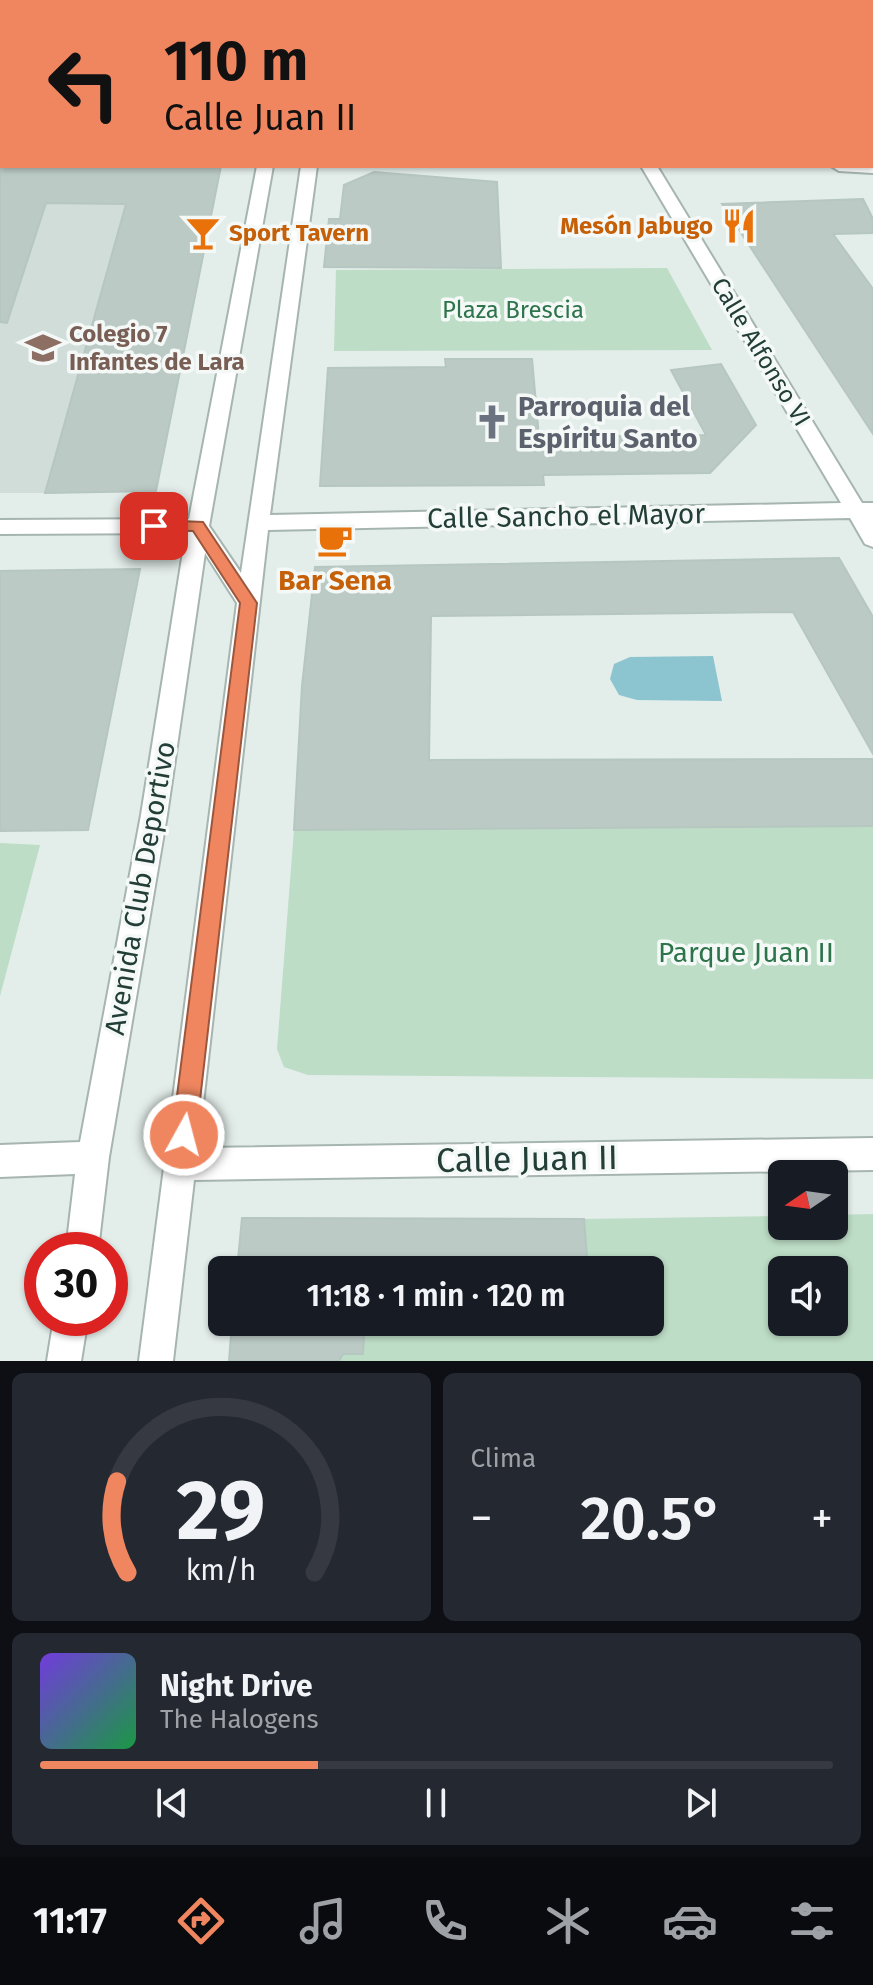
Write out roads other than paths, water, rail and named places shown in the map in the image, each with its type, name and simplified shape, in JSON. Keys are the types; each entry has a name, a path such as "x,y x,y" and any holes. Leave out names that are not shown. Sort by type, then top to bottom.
{"street":[{"name":"Avenida Club Deportivo","path":"84,1232 93,1157 154,815 198,526 265,168"},
{"path":"156,1361 258,523 309,168"},
{"name":"Calle Alfonso VI","path":"650,168 864,510 873,539"},
{"name":"Calle Sancho el Mayor","path":"258,523 864,510"},
{"path":"0,527 198,526 249,603"},
{"name":"Calle Juan II","path":"180,1164 873,1154"},
{"path":"0,1161 93,1157"},
{"path":"64,1361 68,1336"}],"water":[{"path":"713,656 722,701 637,700 619,695 610,679 614,664 630,657"}],"place":[{"name":"Mesón Jabugo","path":"739,226"},
{"name":"Sport Tavern","path":"203,233"},
{"name":"Colegio 7 Infantes de Lara","path":"43,348"},
{"name":"Parroquia del Espíritu Santo","path":"492,422"},
{"name":"Bar Sena","path":"335,540"}],"park label":[{"name":"Plaza Brescia","path":"513,310"},
{"name":"Parque Juan II","path":"746,952"}]}
